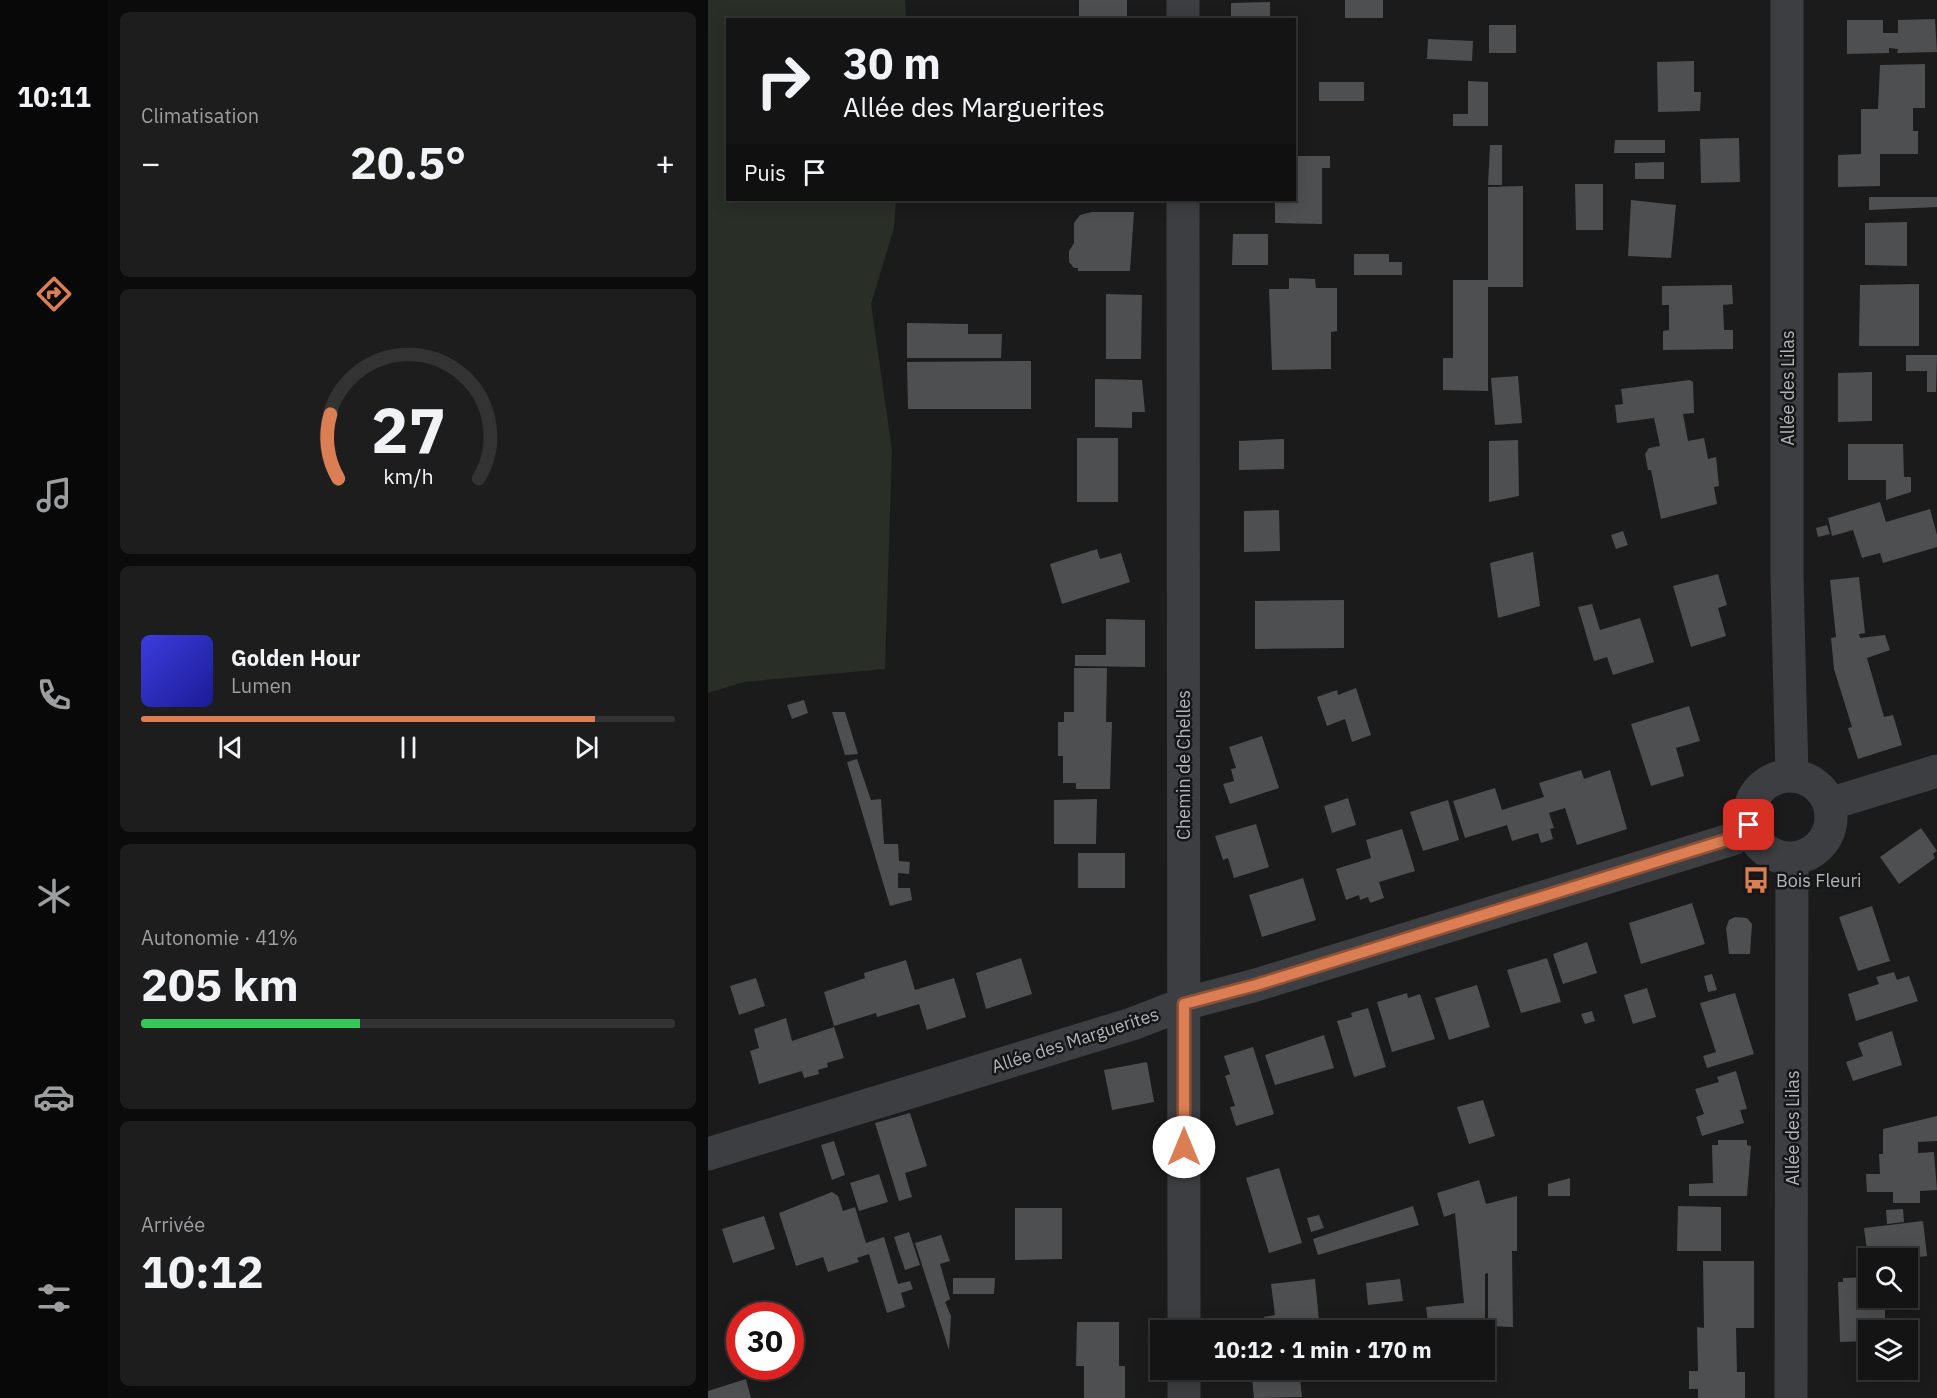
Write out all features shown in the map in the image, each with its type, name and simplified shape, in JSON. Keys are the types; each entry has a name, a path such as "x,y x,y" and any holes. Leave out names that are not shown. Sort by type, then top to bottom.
{"street":[{"path":"1183,0 1183,18"},
{"name":"Allée des Lilas","path":"1787,0 1787,576 1792,776"},
{"name":"Chemin de Chelles","path":"1183,201 1184,1320"},
{"path":"1829,804 1937,771"},
{"path":"1792,776 1808,780 1821,789 1829,804 1832,816 1824,841 1804,856 1777,857 1764,850 1754,839 1749,825 1749,810 1754,796 1764,785 1777,778 1792,776"},
{"name":"Allée des Marguerites","path":"708,1154 1132,1024 1184,1004 1256,985 1733,838 1749,825"},
{"name":"Allée des Lilas","path":"1791,1398 1792,858"},
{"path":"1184,1380 1184,1398"}],"shaded area":[{"path":"708,0 905,0 906,18 726,18 726,201 896,201 894,228 871,304 892,450 885,669 744,682 708,693"}],"building":[{"path":"1079,0 1127,0 1127,18 1079,18"},
{"path":"1345,0 1383,0 1383,18 1345,18"},
{"path":"1270,2 1270,18 1231,18 1231,3"},
{"path":"1935,19 1937,52 1897,53 1898,49 1889,48 1889,53 1847,54 1847,20 1883,20 1883,33 1898,33 1898,20"},
{"path":"1489,25 1516,25 1516,53 1489,53"},
{"path":"1428,39 1473,41 1472,61 1427,59"},
{"path":"1694,61 1694,92 1701,92 1700,111 1658,112 1657,62"},
{"path":"1925,64 1925,108 1913,108 1913,131 1918,131 1918,154 1880,154 1880,186 1838,187 1838,155 1861,154 1861,109 1878,109 1880,65"},
{"path":"1468,81 1488,82 1488,126 1453,126 1453,114 1468,114"},
{"path":"1319,82 1364,82 1364,101 1319,101"},
{"path":"1739,138 1740,182 1701,183 1700,139"},
{"path":"1615,140 1665,140 1665,153 1614,153"},
{"path":"1490,145 1502,145 1502,185 1488,185"},
{"path":"1296,156 1330,156 1330,168 1322,168 1322,224 1275,223 1275,202 1296,201"},
{"path":"1664,162 1664,179 1635,179 1635,163"},
{"path":"1575,184 1603,184 1603,230 1576,230"},
{"path":"1523,186 1523,287 1488,287 1488,391 1443,390 1443,358 1453,358 1453,280 1488,280 1488,187"},
{"path":"1869,197 1937,197 1937,207 1869,210"},
{"path":"1631,200 1676,205 1671,258 1628,256"},
{"path":"1092,212 1134,212 1130,271 1078,271 1078,268 1074,268 1069,262 1069,251 1074,243 1074,223 1080,215"},
{"path":"1907,222 1907,266 1865,265 1865,223"},
{"path":"1233,234 1268,234 1268,265 1232,265"},
{"path":"1354,254 1389,254 1389,262 1402,262 1402,275 1354,275"},
{"path":"1289,278 1315,279 1316,288 1337,288 1337,331 1331,332 1331,369 1272,370 1269,289 1289,289"},
{"path":"1919,284 1919,346 1859,346 1860,285"},
{"path":"1732,285 1733,304 1723,305 1724,330 1733,330 1733,349 1663,350 1663,331 1669,330 1669,305 1662,305 1662,286"},
{"path":"1106,294 1142,295 1141,359 1106,359"},
{"path":"907,323 968,324 968,334 1002,334 1001,358 907,358"},
{"path":"1906,355 1937,355 1936,392 1927,392 1927,371 1906,371"},
{"path":"1031,361 1031,409 908,409 907,362"},
{"path":"1872,372 1872,421 1838,422 1838,373"},
{"path":"1518,376 1522,423 1495,425 1491,378"},
{"path":"1095,379 1142,380 1145,412 1132,412 1132,428 1095,427"},
{"path":"1690,380 1693,382 1694,413 1683,414 1688,441 1704,438 1708,459 1716,457 1719,486 1714,487 1717,504 1661,519 1651,470 1648,470 1645,454 1649,448 1660,446 1654,418 1617,423 1615,405 1623,404 1621,389"},
{"path":"1077,438 1118,438 1118,502 1077,502"},
{"path":"1284,439 1284,469 1239,470 1239,441"},
{"path":"1518,440 1519,496 1489,502 1489,441"},
{"path":"1848,444 1903,444 1904,477 1911,477 1911,492 1886,500 1886,480 1848,480"},
{"path":"1880,502 1886,522 1930,509 1937,535 1937,547 1883,563 1880,553 1862,558 1853,530 1832,536 1828,518"},
{"path":"1279,510 1280,551 1244,552 1244,511"},
{"path":"1827,525 1830,534 1818,537 1816,528"},
{"path":"1623,531 1628,545 1616,549 1611,535"},
{"path":"1097,549 1100,559 1121,553 1130,582 1062,604 1050,564"},
{"path":"1533,552 1540,606 1498,618 1490,563"},
{"path":"1718,574 1727,605 1718,608 1726,636 1691,647 1673,586"},
{"path":"1859,577 1865,633 1859,634 1860,638 1885,635 1890,650 1867,658 1884,717 1893,715 1902,745 1858,759 1848,728 1852,727 1834,669 1831,638 1836,637 1830,580"},
{"path":"1344,600 1344,648 1255,649 1255,601"},
{"path":"1592,604 1600,630 1640,618 1654,662 1613,675 1607,657 1594,661 1578,607"},
{"path":"1106,619 1145,620 1145,667 1075,666 1075,655 1106,655"},
{"path":"1074,668 1107,668 1106,722 1112,722 1110,789 1076,789 1076,783 1063,783 1063,756 1058,756 1058,722 1064,722 1064,712 1074,712"},
{"path":"1356,688 1371,735 1352,742 1345,719 1327,726 1317,697 1337,690 1338,695"},
{"path":"804,700 808,713 792,719 787,705"},
{"path":"1689,706 1700,741 1676,748 1684,776 1651,786 1631,724"},
{"path":"832,712 845,712 858,754 845,755"},
{"path":"1262,736 1279,788 1230,804 1223,784 1234,781 1231,769 1236,768 1229,747"},
{"path":"857,759 871,800 881,799 884,844 898,844 899,861 910,862 909,874 898,873 898,888 910,888 912,900 890,906 847,762"},
{"path":"1581,770 1584,779 1610,770 1627,829 1577,845 1565,808 1549,813 1554,828 1550,829 1553,839 1541,843 1538,833 1512,841 1507,825 1465,838 1453,801 1495,788 1502,810 1544,797 1539,783"},
{"path":"1348,798 1356,825 1332,833 1324,806"},
{"path":"1097,799 1096,844 1054,844 1054,800"},
{"path":"1448,800 1459,840 1423,851 1410,812"},
{"path":"1256,824 1269,867 1234,878 1228,858 1223,860 1215,836"},
{"path":"1921,828 1937,851 1933,854 1935,858 1899,884 1880,857"},
{"path":"1402,829 1415,871 1379,882 1384,898 1370,903 1368,897 1360,900 1359,895 1346,900 1336,869 1371,858 1366,840"},
{"path":"1078,853 1125,853 1125,888 1078,888"},
{"path":"1303,878 1316,920 1262,937 1249,895"},
{"path":"1692,903 1705,944 1641,964 1629,923"},
{"path":"1872,906 1890,961 1858,971 1839,917"},
{"path":"1735,917 1747,918 1752,924 1750,954 1729,954 1726,928 1729,920"},
{"path":"1587,942 1597,973 1563,984 1553,954"},
{"path":"1021,958 1032,994 986,1009 976,973"},
{"path":"1547,958 1561,1002 1521,1013 1507,970"},
{"path":"906,960 915,990 954,978 966,1017 927,1030 919,1004 877,1017 876,1013 834,1026 824,992 865,978 864,973"},
{"path":"1894,972 1897,980 1909,976 1918,1001 1856,1021 1848,994 1879,984 1876,977"},
{"path":"1712,974 1717,990 1708,992 1704,976"},
{"path":"756,978 765,1006 739,1015 730,986"},
{"path":"1477,985 1490,1027 1449,1040 1435,998"},
{"path":"1647,988 1656,1017 1633,1024 1624,995"},
{"path":"1407,993 1408,998 1420,994 1435,1039 1392,1052 1377,1002"},
{"path":"1735,993 1754,1054 1707,1068 1703,1056 1716,1052 1700,1003"},
{"path":"1368,1008 1386,1067 1354,1077 1337,1021 1352,1017 1351,1013"},
{"path":"1592,1011 1595,1021 1585,1024 1581,1014"},
{"path":"786,1018 792,1041 834,1027 844,1058 827,1063 828,1067 818,1070 819,1074 804,1078 802,1071 759,1084 750,1051 759,1048 754,1029"},
{"path":"1892,1031 1902,1065 1853,1081 1846,1062 1863,1056 1858,1043"},
{"path":"1324,1035 1334,1068 1275,1085 1265,1055"},
{"path":"1253,1047 1274,1114 1236,1126 1230,1107 1235,1106 1225,1076 1230,1074 1224,1056"},
{"path":"1147,1062 1154,1102 1112,1110 1104,1070"},
{"path":"1736,1071 1747,1109 1740,1110 1744,1123 1702,1136 1696,1117 1704,1114 1695,1089 1719,1082 1717,1077"},
{"path":"1483,1100 1495,1136 1469,1144 1457,1107"},
{"path":"910,1113 927,1166 905,1173 912,1197 899,1201 875,1123"},
{"path":"1937,1116 1937,1141 1918,1142 1918,1153 1934,1152 1937,1190 1920,1191 1920,1203 1893,1203 1893,1192 1867,1192 1866,1174 1880,1174 1879,1154 1883,1154 1883,1129"},
{"path":"1718,1140 1747,1140 1747,1145 1751,1146 1747,1196 1689,1196 1689,1184 1713,1183 1712,1145 1718,1145"},
{"path":"834,1141 845,1175 832,1180 821,1145"},
{"path":"1279,1168 1302,1243 1269,1253 1246,1178"},
{"path":"879,1174 888,1202 859,1211 850,1183"},
{"path":"1570,1178 1570,1196 1548,1196 1548,1184"},
{"path":"1479,1180 1486,1204 1517,1196 1517,1251 1512,1251 1513,1327 1495,1326 1495,1320 1488,1320 1488,1273 1485,1274 1485,1320 1428,1320 1426,1307 1464,1303 1455,1213 1444,1217 1437,1193"},
{"path":"832,1192 838,1196 843,1211 855,1207 866,1243 884,1237 898,1284 910,1281 913,1289 901,1293 905,1307 887,1313 869,1254 857,1258 859,1262 828,1272 823,1257 796,1266 779,1213"},
{"path":"1413,1206 1419,1225 1318,1255 1313,1239"},
{"path":"1678,1206 1721,1207 1721,1251 1677,1251"},
{"path":"1015,1208 1062,1208 1062,1259 1015,1260"},
{"path":"1903,1209 1904,1222 1887,1224 1886,1210"},
{"path":"1319,1215 1324,1228 1311,1232 1307,1218"},
{"path":"764,1216 775,1249 733,1263 722,1229"},
{"path":"1923,1221 1927,1256 1918,1257 1918,1248 1867,1248 1864,1228"},
{"path":"909,1232 920,1265 905,1270 894,1237"},
{"path":"941,1235 950,1261 940,1264 950,1299 945,1302 951,1316 949,1350 915,1243"},
{"path":"1703,1261 1754,1261 1754,1328 1736,1328 1737,1372 1745,1372 1745,1398 1698,1398 1698,1389 1689,1389 1689,1371 1698,1371 1697,1327 1704,1328"},
{"path":"1858,1277 1858,1308 1897,1308 1897,1310 1885,1310 1885,1320 1858,1320 1858,1341 1840,1342 1838,1282 1843,1282 1843,1278"},
{"path":"953,1278 995,1278 994,1294 953,1294"},
{"path":"1315,1279 1319,1320 1264,1320 1264,1317 1275,1315 1271,1284"},
{"path":"1400,1279 1403,1301 1368,1305 1366,1283"},
{"path":"1077,1322 1119,1322 1119,1366 1125,1366 1125,1398 1084,1398 1084,1366 1076,1366"},
{"path":"746,1380 751,1398 708,1398 708,1391"},
{"path":"1252,1380 1300,1380 1302,1397 1254,1398"}],"place":[{"name":"Bois Fleuri","path":"1756,880"}],"route":[{"path":"1184,1147 1184,1004 1256,985 1733,838 1749,825"}]}
